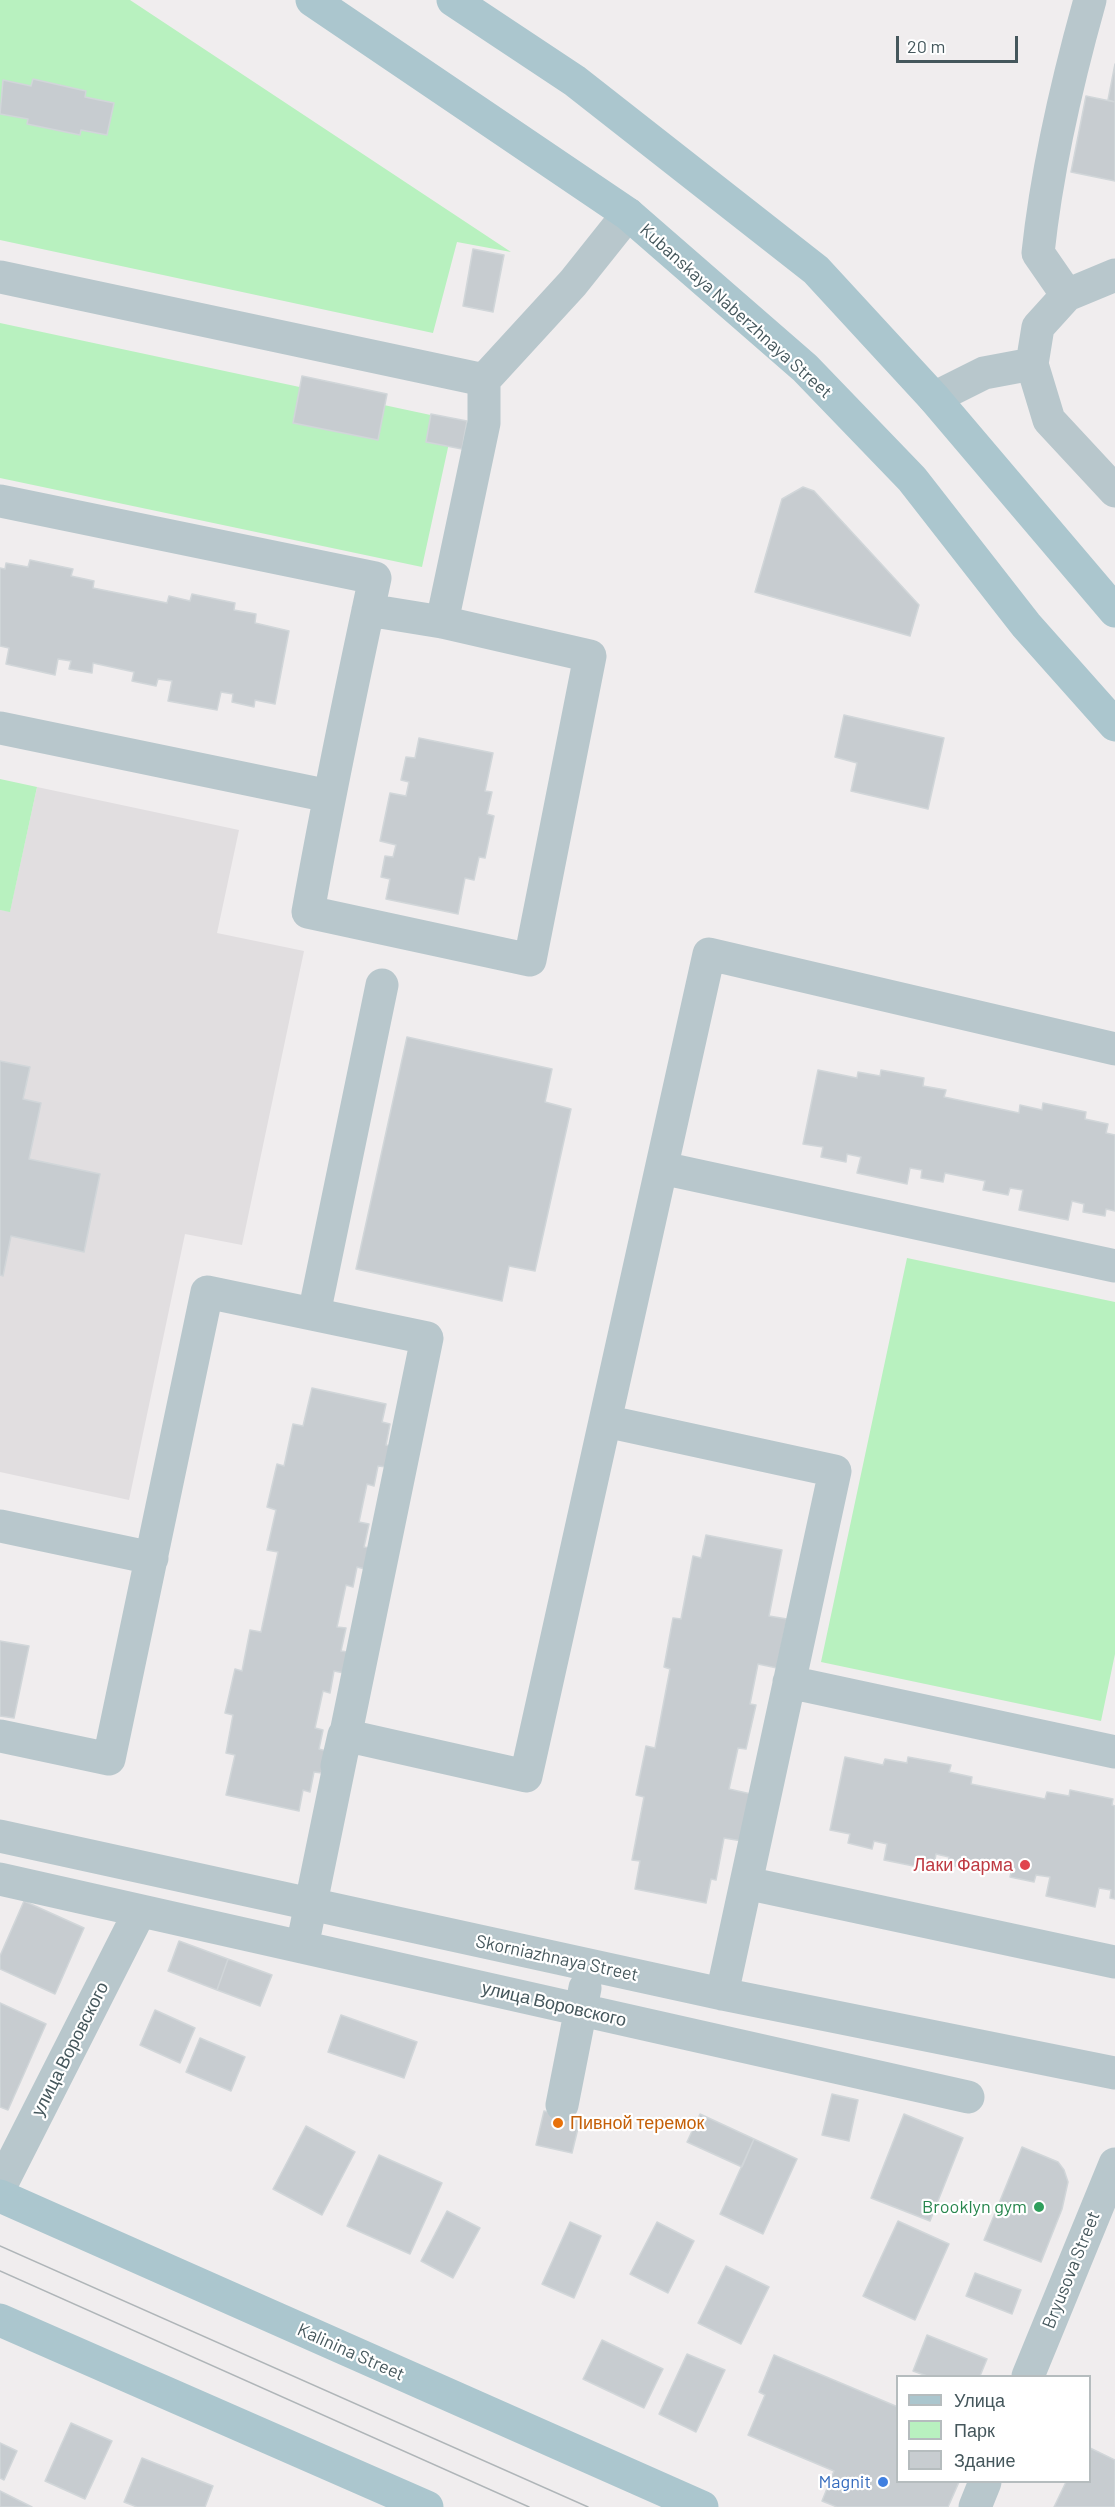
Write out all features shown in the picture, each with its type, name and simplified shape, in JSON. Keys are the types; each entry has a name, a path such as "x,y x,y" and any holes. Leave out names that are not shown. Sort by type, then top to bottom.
{"main road":[{"name":"Kubanskaya Naberzhnaya Street","path":"312,0 628,214 805,368 912,479 1026,625 1115,724"},
{"path":"453,0 575,81 816,270 934,398 1115,611"},
{"name":"Kalinina Street","path":"0,2196 702,2507"},
{"path":"0,2320 427,2507"}],"street":[{"path":"1067,295 1038,253 1042,215 1076,51 1090,0"},
{"path":"442,622 484,423 484,380 573,283 628,214"},
{"path":"1115,275 1067,295 1038,327 1032,364 1049,420 1115,491"},
{"path":"0,277 484,380"},
{"path":"934,398 984,374 1032,364"},
{"path":"0,501 375,578 368,610 329,796 308,912 530,960 590,656 442,622 368,610"},
{"path":"0,728 329,796"},
{"path":"338,1766 344,1735 526,1776 709,954 1115,1049"},
{"path":"314,1314 382,985"},
{"path":"662,1168 1115,1266"},
{"path":"0,1736 110,1759 207,1292 427,1338 302,1947"},
{"path":"605,1421 835,1471 722,1994"},
{"path":"0,1526 152,1558"},
{"path":"789,1682 1115,1752"},
{"name":"Skorniazhnaya Street","path":"0,1836 590,1966 1115,2073"},
{"name":"улица Воровского","path":"0,1879 968,2097"},
{"path":"746,1883 1115,1962"},
{"name":"улица Воровского","path":"0,2187 140,1911"},
{"path":"408,1972 418,1927"},
{"path":"562,2104 590,1966"},
{"name":"Bryusova Street","path":"1028,2375 1115,2164"},
{"path":"975,2507 984,2483"}],"shaded area":[{"path":"37,787 239,830 217,933 304,951 242,1245 185,1234 129,1500 0,1472 0,910 10,911"}],"green space":[{"path":"0,0 130,0 511,252 457,242 433,333 0,240"},
{"path":"0,323 454,420 422,567 0,478"},
{"path":"0,779 37,787 10,912 0,910"},
{"path":"907,1258 1115,1302 1115,1654 1101,1721 821,1662"}],"building":[{"path":"1115,64 1115,102 1108,100"},
{"path":"33,79 86,91 85,97 114,103 107,135 81,130 80,135 27,124 28,119 0,114 3,80 31,86"},
{"path":"1086,96 1115,102 1115,181 1071,172"},
{"path":"473,249 504,255 493,312 463,306"},
{"path":"302,376 387,394 378,440 293,423"},
{"path":"431,414 467,421 462,449 426,442"},
{"path":"803,487 814,491 919,605 910,636 755,592 782,499"},
{"path":"30,560 73,569 71,576 94,581 93,588 167,603 169,596 190,601 192,594 235,603 234,610 256,614 255,623 289,631 275,704 255,700 254,707 232,702 233,694 221,692 217,710 168,701 172,681 158,679 156,686 132,681 134,672 93,663 92,673 69,669 71,661 58,659 55,675 6,664 9,648 0,646 0,568 5,569 6,563 28,567"},
{"path":"844,715 944,738 928,809 851,791 857,763 835,757"},
{"path":"419,738 493,753 485,791 492,792 487,814 494,816 485,858 479,857 474,880 465,878 458,914 386,899 390,879 381,877 385,856 393,857 396,845 380,841 390,793 406,796 409,782 401,780 406,757 415,758"},
{"path":"407,1037 552,1069 545,1102 571,1109 535,1271 509,1266 502,1301 356,1269"},
{"path":"0,1061 30,1067 23,1099 41,1103 29,1159 100,1174 84,1252 11,1236 3,1276 0,1275"},
{"path":"818,1070 857,1078 858,1072 880,1076 881,1070 924,1078 923,1086 946,1090 944,1097 1019,1113 1020,1105 1042,1110 1043,1103 1086,1112 1085,1119 1108,1124 1106,1133 1115,1135 1115,1211 1106,1209 1105,1216 1083,1212 1084,1204 1072,1201 1068,1220 1019,1210 1023,1190 1010,1188 1008,1195 983,1190 985,1181 945,1173 943,1182 921,1178 922,1170 910,1168 907,1184 857,1173 861,1157 847,1154 846,1162 821,1157 823,1147 803,1144"},
{"path":"312,1388 386,1404 382,1422 390,1424 386,1445 391,1446 387,1467 378,1466 374,1486 367,1484 359,1522 369,1524 364,1547 370,1548 365,1569 357,1567 353,1587 346,1585 337,1627 346,1628 341,1651 348,1652 344,1673 334,1671 330,1693 323,1691 315,1728 323,1730 319,1749 326,1751 322,1773 314,1772 310,1792 303,1790 299,1811 226,1795 235,1755 226,1753 233,1715 225,1713 235,1669 242,1671 250,1630 261,1632 278,1552 267,1550 276,1510 267,1507 277,1464 284,1466 293,1424 303,1426"},
{"path":"706,1535 782,1550 769,1616 787,1619 777,1668 758,1664 750,1704 756,1705 746,1749 738,1748 729,1789 751,1794 742,1841 724,1838 716,1880 711,1879 706,1903 635,1889 640,1861 632,1860 644,1797 636,1795 646,1746 655,1748 670,1669 664,1667 673,1618 681,1619 693,1556 701,1558"},
{"path":"0,1641 29,1646 14,1718 0,1716"},
{"path":"845,1757 883,1765 885,1759 907,1763 908,1757 951,1765 949,1772 972,1777 971,1784 1045,1799 1047,1792 1069,1796 1070,1790 1113,1799 1112,1805 1115,1806 1115,1899 1110,1898 1111,1890 1099,1888 1095,1907 1046,1896 1050,1877 1036,1875 1034,1882 1010,1877 1012,1868 971,1860 970,1869 948,1865 949,1857 936,1854 933,1870 884,1860 887,1844 874,1841 872,1849 848,1843 850,1834 830,1830"},
{"path":"24,1901 84,1928 55,1994 0,1969 0,1956"},
{"path":"179,1941 228,1959 217,1990 168,1971"},
{"path":"228,1959 272,1975 260,2006 217,1990"},
{"path":"0,2003 46,2024 8,2110 0,2107"},
{"path":"155,2010 195,2028 180,2063 140,2045"},
{"path":"341,2015 417,2042 404,2078 328,2052"},
{"path":"200,2038 245,2057 231,2091 186,2072"},
{"path":"832,2094 858,2100 849,2141 822,2135"},
{"path":"544,2111 580,2120 572,2153 536,2145"},
{"path":"700,2114 754,2139 742,2167 687,2142"},
{"path":"904,2114 963,2138 930,2221 871,2198"},
{"path":"306,2126 355,2152 322,2215 273,2189"},
{"path":"754,2139 797,2159 763,2234 720,2214"},
{"path":"1022,2147 1058,2162 1068,2182 1062,2209 1041,2262 984,2240"},
{"path":"379,2155 442,2183 410,2254 347,2226"},
{"path":"447,2211 480,2228 453,2278 421,2261"},
{"path":"898,2221 949,2244 915,2320 863,2296"},
{"path":"570,2222 601,2236 574,2298 542,2284"},
{"path":"657,2222 694,2241 668,2293 630,2274"},
{"path":"726,2266 769,2287 741,2344 698,2323"},
{"path":"975,2273 1021,2290 1012,2314 966,2296"},
{"path":"927,2335 987,2359 980,2375 924,2375 913,2371"},
{"path":"602,2340 663,2369 644,2408 583,2379"},
{"path":"687,2354 725,2370 696,2432 659,2414"},
{"path":"774,2355 896,2406 896,2483 959,2483 948,2507 837,2507 822,2501 834,2471 748,2435 765,2395 759,2392"},
{"path":"71,2423 112,2441 85,2499 45,2481"},
{"path":"0,2443 17,2451 4,2480 0,2478"},
{"path":"1091,2448 1115,2460 1115,2507 1054,2507 1066,2483 1091,2483"},
{"path":"142,2458 213,2486 205,2507 137,2507 124,2502"},
{"path":"0,2491 32,2507 0,2507"}],"tram line":[{"path":"0,2246 588,2507"},
{"path":"0,2271 529,2507"}],"place":[{"name":"Лаки Фарма","path":"1025,1865"},
{"name":"Пивной теремок","path":"558,2123"},
{"name":"Brooklyn gym","path":"1039,2207"},
{"name":"Magnit","path":"883,2482"}]}
